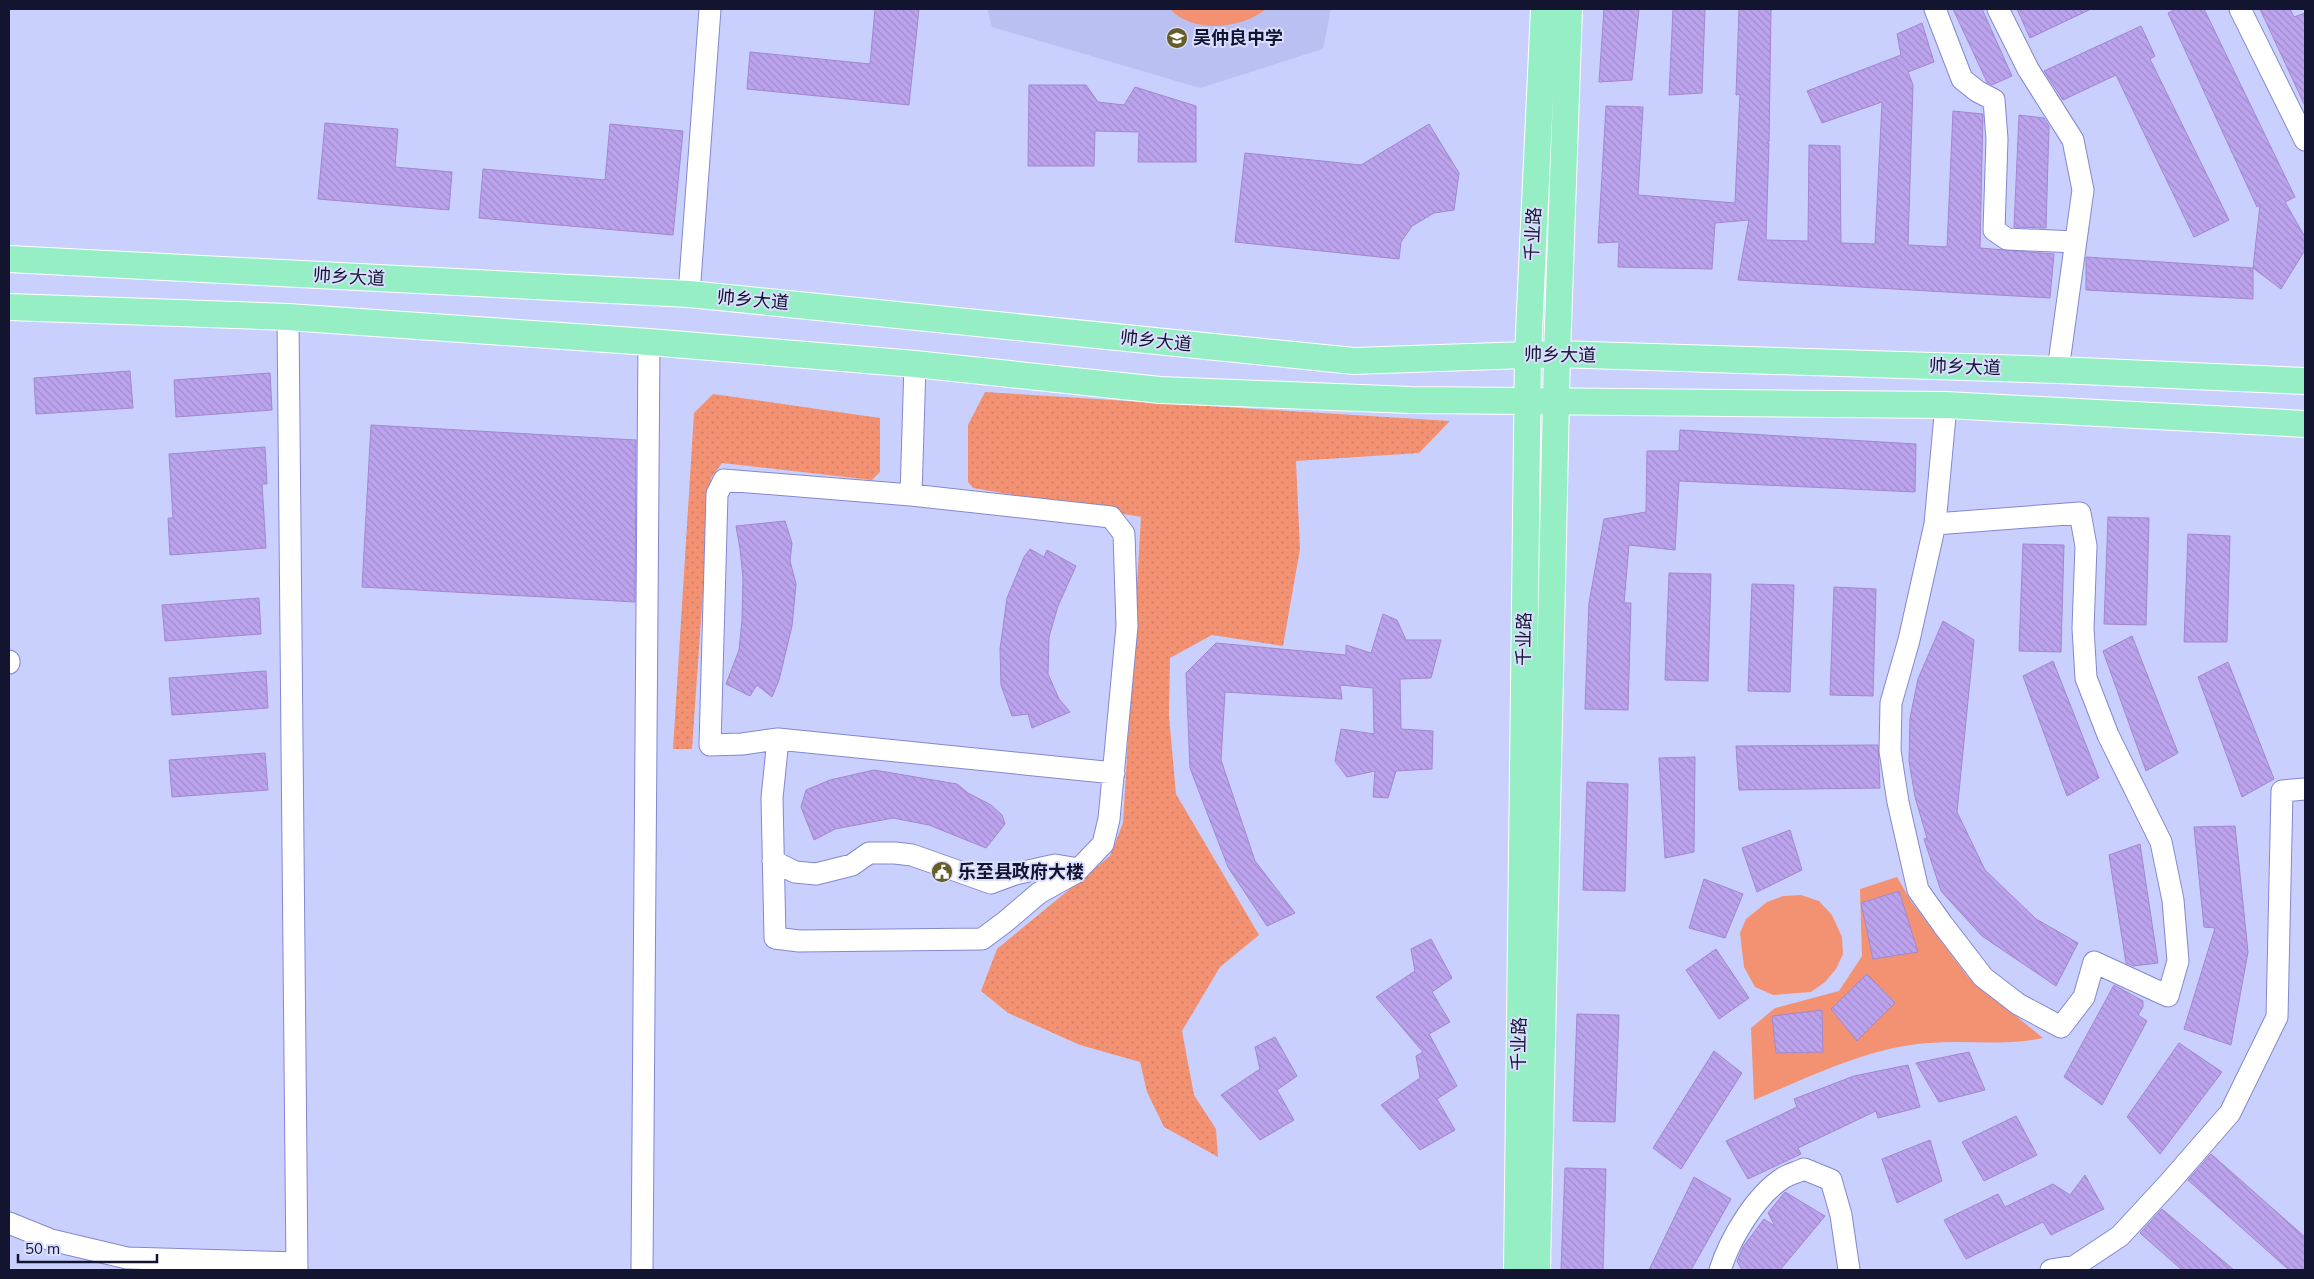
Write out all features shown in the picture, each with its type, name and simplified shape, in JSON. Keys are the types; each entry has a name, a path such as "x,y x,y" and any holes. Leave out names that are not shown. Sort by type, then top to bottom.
{"main road":[{"name":"千业路","path":"1517,1270 1528,354 1544,9"},
{"name":"千业路","path":"1537,1270 1558,401 1557,354 1569,9"},
{"name":"帅乡大道","path":"9,259 689,294 1354,361 1557,354 2058,370 2305,381"},
{"path":"9,307 288,317 649,342 915,364 1160,390 1411,400 1946,405 2305,424"}],"street":[{"path":"689,294 710,9"},
{"path":"1935,9 1962,78 1977,91 1994,100 1997,139 1994,230 2007,240 2075,242"},
{"path":"1998,9 2028,69 2073,140 2083,190 2058,370"},
{"path":"2240,9 2305,140"},
{"path":"9,1223 51,1240 127,1258 297,1267 288,317"},
{"path":"642,1270 649,342"},
{"path":"911,495 915,364"},
{"path":"1935,524 2080,513 2086,546 2083,628 2086,678 2108,734 2161,842 2173,900 2178,961 2168,996 2094,962 2084,997 2061,1027 2018,1004 1983,977 1942,925 1918,890 1906,844 1891,759 1891,703 1910,640 1935,524 1946,405"},
{"path":"778,739 772,798 776,938 799,940 982,939 1039,893 1075,874 1103,844 1109,820 1114,773 1126,626 1124,534 1111,517 911,495 724,480 717,494 710,745 742,744 778,739 1114,773"},
{"path":"2051,1270 2075,1266 2120,1236 2230,1113 2277,1017 2282,791 2305,788"},
{"path":"773,861 795,872 816,874 852,865 870,853 912,855 990,883 1014,874 1055,865 1079,869"},
{"path":"1720,1270 1724,1256 1755,1204 1783,1178 1804,1169 1831,1180 1842,1215 1849,1270"}],"shaded area":[{"name":"吴仲良中学","path":"987,9 1331,9 1323,49 1200,88 992,27"},
{"path":"1170,9 1266,9 1244,21 1218,26 1191,22 1180,17"},
{"path":"985,392 1450,421 1419,453 1296,461 1300,549 1283,646 1212,635 1170,658 1169,716 1176,794 1259,935 1220,967 1182,1031 1194,1095 1216,1129 1218,1157 1164,1127 1147,1092 1140,1062 1080,1045 1008,1013 981,991 997,949 1110,856 1123,823 1141,517 973,488 968,482 968,425"},
{"path":"713,394 880,418 880,472 872,480 722,463 711,478 692,749 673,749 694,413"},
{"path":"1897,877 1911,901 1968,977 2043,1038 2014,1042 1929,1043 1884,1050 1840,1064 1754,1100 1751,1028 1775,1008 1839,991 1862,956 1860,889"},
{"path":"1801,895 1819,901 1832,915 1842,937 1843,954 1836,969 1825,982 1811,992 1773,995 1755,987 1744,967 1740,933 1746,919 1767,902 1783,896"}],"building":[{"path":"875,9 919,9 909,105 747,89 750,52 870,64"},
{"path":"1604,9 1639,9 1632,80 1599,82"},
{"path":"1673,9 1705,9 1702,93 1669,95"},
{"path":"1739,9 1771,9 1769,142 1766,143 1769,143 1766,240 1808,241 1809,145 1840,146 1841,243 1875,244 1882,102 1822,123 1807,91 1901,55 1897,34 1922,23 1934,62 1908,72 1913,85 1908,245 1947,247 1953,111 1983,114 1980,248 2054,254 2050,298 1738,280 1749,220 1715,223 1712,269 1618,267 1619,242 1598,243 1606,106 1643,107 1638,195 1735,203 1740,94 1736,95"},
{"path":"1953,9 1982,9 2012,76 1992,85 1987,82"},
{"path":"2017,9 2091,9 2030,38"},
{"path":"2176,9 2204,9 2295,197 2285,202 2305,237 2305,250 2281,289 2253,268 2260,205 2257,207 2168,13"},
{"path":"2260,9 2290,9 2294,17 2305,13 2305,106"},
{"path":"2141,26 2155,56 2150,59 2229,220 2194,237 2116,75 2063,100 2044,71"},
{"path":"1029,85 1086,85 1098,102 1124,105 1135,87 1196,106 1196,162 1138,162 1139,132 1095,131 1094,166 1028,166"},
{"path":"2019,115 2044,118 2049,126 2046,228 2014,227"},
{"path":"325,123 398,129 395,167 452,172 449,210 318,199"},
{"path":"610,124 683,131 673,235 479,218 483,169 605,180"},
{"path":"1429,124 1459,173 1454,210 1434,213 1412,226 1401,242 1399,259 1235,242 1245,153 1361,165"},
{"path":"2086,257 2253,268 2253,299 2086,290"},
{"path":"130,371 133,408 36,414 34,378"},
{"path":"270,373 272,410 176,417 174,380"},
{"path":"371,425 636,440 635,602 362,587"},
{"path":"1680,430 1916,444 1915,492 1679,481 1675,550 1629,545 1624,603 1631,603 1628,710 1585,709 1589,603 1604,519 1646,512 1647,451 1679,451"},
{"path":"265,447 267,484 262,484 266,548 170,555 168,518 173,518 169,454"},
{"path":"2108,517 2149,518 2146,625 2104,624"},
{"path":"785,521 792,543 790,561 796,584 792,626 779,680 772,697 757,685 750,696 726,684 739,650 742,620 743,578 736,526"},
{"path":"2188,534 2230,536 2227,642 2184,642"},
{"path":"2023,544 2064,545 2061,652 2019,651"},
{"path":"1030,549 1044,557 1047,550 1076,566 1058,606 1049,637 1048,674 1059,699 1070,712 1032,728 1028,714 1012,716 1001,685 1000,649 1007,598 1024,557"},
{"path":"1669,573 1711,574 1708,681 1665,680"},
{"path":"1752,584 1794,585 1790,692 1748,691"},
{"path":"1834,587 1876,589 1873,696 1830,695"},
{"path":"259,598 261,634 165,641 162,605"},
{"path":"1383,614 1397,620 1406,640 1441,640 1431,678 1400,679 1401,729 1433,731 1432,769 1396,771 1388,798 1373,797 1375,771 1347,777 1335,761 1341,729 1374,734 1373,688 1340,685 1342,699 1225,692 1221,760 1255,861 1295,913 1267,926 1228,867 1190,768 1186,673 1216,643 1346,655 1346,645 1371,653"},
{"path":"1943,621 1974,640 1957,812 1985,870 2036,919 2078,943 2056,986 1982,936 1941,891 1924,839 1927,838 1915,797 1909,761 1910,718 1918,679"},
{"path":"2132,636 2178,753 2146,771 2103,651"},
{"path":"2053,661 2099,778 2067,796 2023,676"},
{"path":"2228,662 2274,779 2242,797 2198,677"},
{"path":"266,671 268,708 172,715 169,678"},
{"path":"1878,745 1880,788 1739,790 1736,746"},
{"path":"265,753 268,790 172,797 169,760"},
{"path":"1695,757 1694,852 1665,858 1659,758"},
{"path":"874,770 957,784 968,793 991,805 1002,815 1005,824 986,848 929,825 893,818 835,829 814,840 801,807 806,790 830,780"},
{"path":"1587,782 1628,784 1625,891 1583,890"},
{"path":"2235,826 2248,952 2231,1045 2184,1029 2215,928 2204,927 2194,827"},
{"path":"1790,830 1802,870 1757,892 1742,848"},
{"path":"2140,844 2158,963 2133,966 2126,963 2109,855"},
{"path":"1704,879 1743,894 1725,938 1689,928"},
{"path":"1899,891 1918,952 1873,959 1861,903"},
{"path":"1431,939 1452,978 1432,992 1450,1022 1429,1034 1457,1086 1437,1099 1455,1130 1420,1150 1381,1105 1420,1078 1416,1056 1423,1052 1376,997 1415,971 1411,949"},
{"path":"1716,949 1749,998 1719,1019 1686,970"},
{"path":"1867,974 1895,1003 1857,1041 1831,1009"},
{"path":"2114,985 2143,1001 2143,1007 2138,1015 2147,1021 2102,1105 2064,1077"},
{"path":"1822,1010 1823,1052 1776,1053 1772,1016"},
{"path":"1577,1014 1619,1015 1615,1122 1573,1121"},
{"path":"1275,1037 1297,1076 1277,1090 1294,1120 1260,1140 1221,1095 1260,1069 1255,1047"},
{"path":"2179,1043 2222,1072 2160,1154 2127,1117"},
{"path":"1714,1051 1742,1073 1681,1169 1653,1148"},
{"path":"1969,1052 1985,1090 1939,1102 1916,1063"},
{"path":"1908,1065 1920,1107 1878,1118 1876,1111 1798,1148 1801,1154 1748,1179 1726,1141 1797,1107 1794,1099 1854,1076"},
{"path":"2016,1116 2037,1155 1984,1181 1962,1142"},
{"path":"1930,1140 1942,1181 1897,1203 1882,1159"},
{"path":"2211,1154 2305,1237 2305,1270 2289,1270 2188,1180"},
{"path":"1565,1168 1606,1169 1603,1270 1561,1270"},
{"path":"2085,1175 2104,1209 2051,1235 2043,1222 1966,1259 1944,1220 1998,1194 2005,1207 2053,1184 2070,1195"},
{"path":"1694,1177 1731,1199 1691,1270 1649,1270"},
{"path":"1785,1192 1825,1216 1780,1270 1742,1270 1737,1261 1743,1247 1764,1219 1775,1226 1768,1213"},
{"path":"2162,1209 2234,1270 2182,1270 2140,1233"}],"place":[{"name":"吴仲良中学","path":"1177,38"},
{"name":"乐至县政府大楼","path":"942,872"}]}
